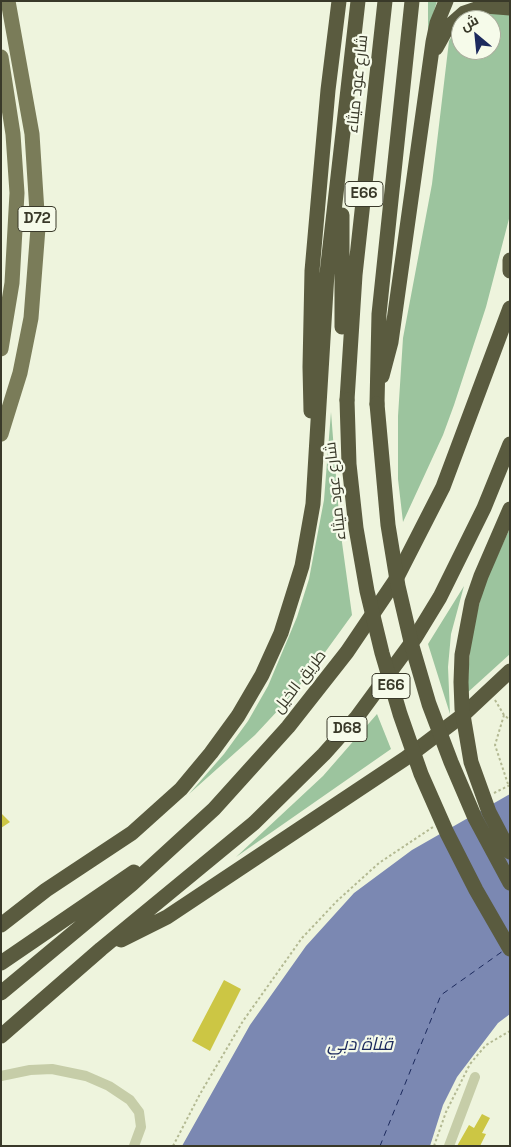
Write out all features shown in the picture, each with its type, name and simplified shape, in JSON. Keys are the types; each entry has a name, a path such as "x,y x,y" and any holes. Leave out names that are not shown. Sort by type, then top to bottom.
{"highway":[{"path":"317,460 313,438 310,367 312,271 328,90 339,1"},
{"path":"1,925 46,890 132,833 164,805 196,771 238,716 262,675 281,633 304,559 311,521 317,460 328,264 358,1"},
{"name":"شارع عود ميثاء","path":"385,1 356,267 347,394 350,464 356,528 369,600 394,697 422,774 447,833 476,890 510,949"},
{"name":"E66","path":"412,1 379,314 377,404 388,525 398,586 412,646 430,704 450,762 475,818 510,883"},
{"path":"377,387 391,342 434,32 446,1"},
{"path":"431,60 447,28 464,13 485,6 510,8"},
{"path":"347,394 342,315 341,258 351,112 349,87"},
{"path":"510,260 510,271"},
{"name":"طريق الخيل","path":"1,994 166,854 214,809 264,755 347,652 380,605 409,556 443,487 510,308"},
{"name":"D68","path":"1,1036 101,949 254,823 324,754 357,718 415,638 440,597 484,508 510,444"},
{"path":"510,508 480,576 472,602 463,646 461,682 464,726 471,762 489,812 510,852"},
{"path":"101,949 167,917 406,758 456,720 510,672"},
{"path":"1,963 106,890 166,854"}],"main road":[{"name":"D72","path":"1,434 20,373 31,318 37,236 37,196 32,134 8,1"},
{"name":"D72","path":"1,58 13,134 17,193 13,276 1,349"}],"street":[{"path":"1,1076 30,1070 52,1069 86,1076 109,1086 130,1100 138,1112 141,1127 134,1146"},
{"path":"450,1146 475,1077"}],"path":[{"path":"490,691 504,715 510,720"},
{"path":"492,794 509,785 495,745 504,715"},
{"path":"173,1146 200,1094 244,1021 302,938 336,901 378,864 436,825"}],"green space":[{"path":"428,1 437,1 428,32"},
{"path":"510,5 510,215 486,307 454,405 443,435 403,522 398,479 398,416 403,338 432,184 449,41 451,38 451,60 501,60 501,10 494,10"},
{"path":"331,412 340,528 352,615 310,673 282,706 255,735 189,794 224,754 248,721 268,686 297,617 309,579 324,500"},
{"path":"510,528 510,654 467,693 471,636 478,608 485,583"},
{"path":"464,586 451,634 448,667 450,714 428,644"},
{"path":"377,714 391,749 236,857 323,776"}],"water":[{"name":"قناة دبي","path":"510,794 510,1014 498,1023 457,1077 443,1105 430,1146 182,1146 250,1025 306,946 354,893 412,850"}],"building":[{"path":"1,813 10,822 1,828"},
{"path":"224,980 241,989 210,1051 192,1041"},
{"path":"482,1114 490,1118 482,1133 486,1134 480,1146 457,1146 469,1125 474,1128"}],"ferry route":[{"path":"380,1146 441,995 503,951"}]}
